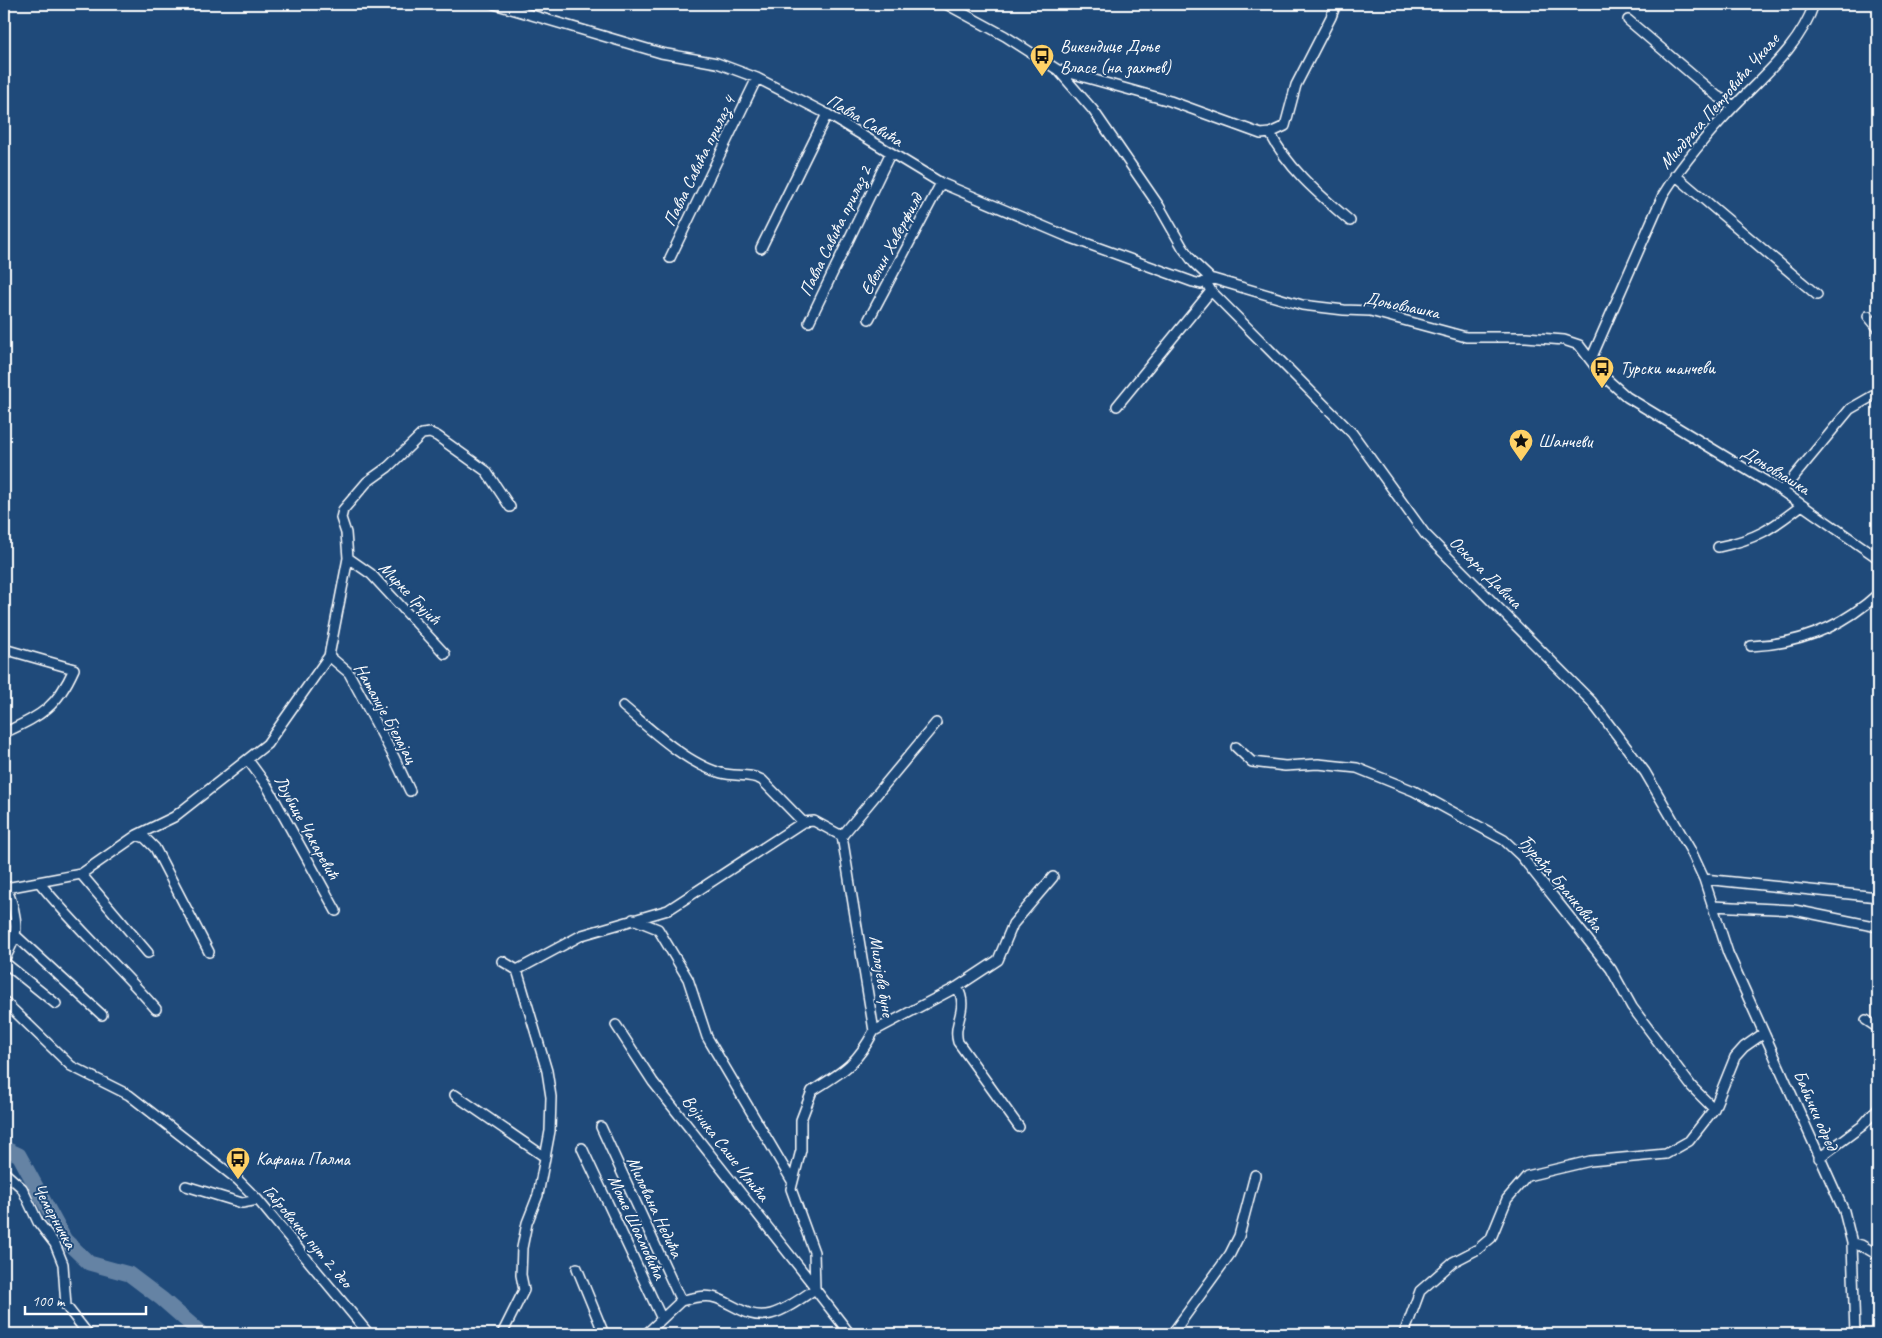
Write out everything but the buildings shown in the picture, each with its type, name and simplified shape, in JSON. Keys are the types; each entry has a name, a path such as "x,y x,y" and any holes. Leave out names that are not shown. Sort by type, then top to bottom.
{"street":[{"name":"Павла Савића","path":"494,4 661,53 717,63 757,78 827,114 941,184 1066,236 1194,282 1201,284 1208,280"},
{"path":"946,4 1005,36 1058,70 1093,110 1159,206 1183,248 1208,280"},
{"path":"1058,70 1170,102 1261,134 1270,133 1286,126 1296,85 1332,17 1336,4"},
{"name":"Миодрага Петровића Чкаље","path":"1591,359 1648,224 1675,175 1734,106 1780,58 1800,32 1814,4"},
{"path":"1628,20 1717,96 1734,106"},
{"name":"Павла Савића прилаз 4","path":"670,258 757,78"},
{"path":"761,248 827,114"},
{"path":"1270,133 1280,151 1293,167 1350,221"},
{"name":"Павла Савића прилаз 2","path":"809,322 890,154"},
{"path":"1675,175 1817,295"},
{"name":"Евелин Хаверфилд","path":"869,319 941,184"},
{"name":"Оскара Давича","path":"1208,280 1211,291 1352,433 1425,534 1591,701 1645,772 1691,851 1704,879 1712,906"},
{"name":"Доњовлашка","path":"1208,280 1302,305 1370,311 1466,337 1526,337 1564,340 1578,345 1601,374 1627,397 1782,491 1878,558"},
{"path":"1117,406 1211,291"},
{"path":"1868,316 1878,328"},
{"path":"1782,491 1850,409 1878,393"},
{"path":"56,1004 4,961 15,935 14,915 5,887 81,874 137,834 174,817 267,744 329,656 348,558 342,518 343,510 367,482 388,467 422,434 430,433 486,471 510,508"},
{"path":"1718,547 1747,541 1756,537 1773,528 1802,505"},
{"name":"Мирке Грујић","path":"348,558 371,574 445,654"},
{"path":"1751,646 1772,645 1810,637 1841,622 1878,594"},
{"path":"4,649 74,669 56,702 46,711 4,733"},
{"name":"Наталије Бјелајац","path":"329,656 349,673 410,791"},
{"path":"623,706 695,762 722,773 754,776 762,780 803,822"},
{"path":"517,970 582,935 668,910 803,822 814,821 842,836 936,723"},
{"name":"Ђурађа Бранковића","path":"1236,747 1252,762 1285,766 1318,764 1357,768 1414,791 1504,840 1522,856 1611,969 1632,1007 1692,1087 1714,1109"},
{"name":"Љубице Чакаревић","path":"248,760 267,786 336,911"},
{"path":"137,834 145,838 155,848 209,952"},
{"name":"Милојеве буне","path":"816,1286 814,1252 791,1189 801,1150 801,1120 812,1091 847,1070 863,1052 874,1030 842,836"},
{"path":"81,874 148,953"},
{"path":"874,1030 957,987 998,960 1014,924 1053,877"},
{"path":"1704,879 1878,897"},
{"path":"39,882 71,921 128,977 156,1009"},
{"path":"1712,906 1794,910 1878,928"},
{"name":"Бабички одред","path":"1712,906 1728,953 1844,1211 1852,1243 1855,1334"},
{"name":"Милојеве буне","path":"633,919 658,929 683,970 688,979 707,1036 792,1181"},
{"path":"15,935 102,1015"},
{"path":"502,961 517,970 547,1071 551,1097 550,1131 538,1195 527,1223 522,1248 521,1274 524,1290 502,1334"},
{"path":"957,987 962,995 963,1005 955,1034 958,1042 1019,1127"},
{"name":"Габровачки пут 2. део","path":"4,1002 71,1066 129,1095 238,1180 258,1200 369,1334"},
{"path":"1866,1020 1878,1028"},
{"name":"Војника Саше Илића","path":"616,1025 653,1082 816,1286 850,1334"},
{"path":"1404,1334 1420,1291 1454,1262 1478,1249 1491,1238 1507,1199 1527,1176 1590,1161 1666,1154 1689,1141 1714,1109 1734,1057 1744,1046 1764,1033"},
{"path":"455,1095 545,1157"},
{"path":"1819,1158 1862,1126 1878,1108"},
{"name":"Милована Недића","path":"600,1126 681,1301"},
{"name":"Моше Шоамовића","path":"582,1148 662,1319"},
{"name":"Чемерничка","path":"4,1172 22,1188 38,1222 55,1244 63,1264 66,1306 71,1316 88,1334"},
{"path":"1172,1334 1230,1254 1239,1236 1255,1176"},
{"path":"186,1186 242,1203 258,1200"},
{"path":"1852,1243 1861,1245 1878,1254"},
{"path":"577,1268 604,1334"},
{"path":"646,1334 681,1301 694,1297 716,1298 745,1312 763,1316 778,1312 816,1286"}],"waterway":[{"path":"4,1148 19,1155 65,1240 89,1263 129,1274 162,1299 202,1334"}],"place":[{"name":"Викендице Доње Власе (на захтев)","path":"1042,77"},
{"name":"Турски шанчеви","path":"1602,389"},
{"name":"Шанчеви","path":"1521,462"},
{"name":"Кафана Палма","path":"238,1180"}]}
